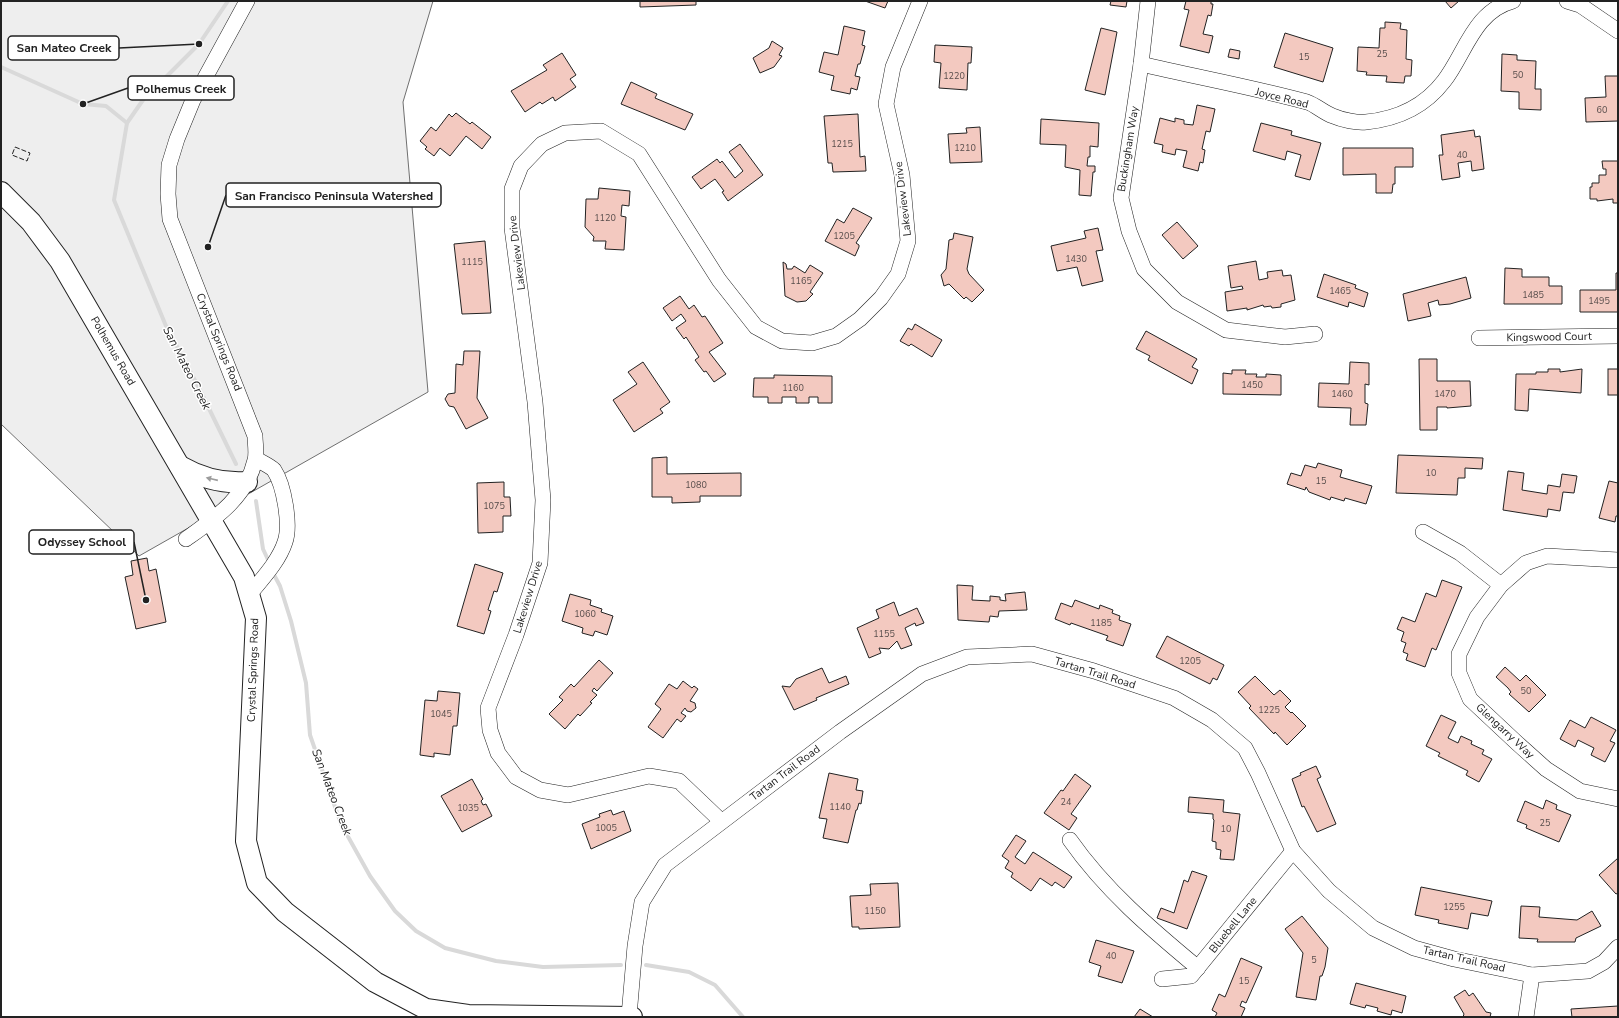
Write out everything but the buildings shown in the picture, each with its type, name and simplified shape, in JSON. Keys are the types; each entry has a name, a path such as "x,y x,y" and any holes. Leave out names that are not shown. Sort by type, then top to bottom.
{"main road":[{"name":"Polhemus Road","path":"1,192 31,222 60,260 212,520"},
{"path":"180,466 212,480 235,483 247,482"},
{"name":"Crystal Springs Road","path":"212,520 244,578 255,588 256,618 246,841 257,883 285,912 375,982 426,1009 468,1015 630,1017"}],"street":[{"name":"Crystal Springs Road","path":"212,520 233,500 247,482 256,459 255,436 170,220 168,194 169,165 183,123 193,100 247,1"},
{"name":"Lakeview Drive","path":"722,821 679,781 649,776 568,795 540,790 516,777 498,753 490,730 488,708 516,635 540,564 543,500 535,402 512,228 512,189 520,166 542,144 565,133 601,131 639,154 719,280 756,327 782,341 812,343 836,336 860,319 881,298 898,274 908,241 902,175 886,104 893,67 920,1"},
{"name":"Buckingham Way","path":"1148,1 1141,64 1121,198 1129,231 1144,269 1177,302 1226,330 1285,337 1315,334"},
{"name":"Joyce Road","path":"1141,64 1308,103 1334,117 1365,122 1393,117 1420,106 1438,89 1453,69 1473,30 1491,12 1513,1"},
{"path":"1567,1 1580,5 1618,31"},
{"name":"Kingswood Court","path":"1479,338 1618,336"},
{"path":"255,588 277,558 285,542 288,526 280,484 273,470 256,459"},
{"path":"186,539 212,520"},
{"path":"1423,532 1460,553 1501,585"},
{"name":"Glengarry Way","path":"1618,560 1547,556 1526,563 1501,585 1477,618 1459,654 1459,673 1470,699 1546,769 1580,791 1618,799"},
{"name":"Tartan Trail Road","path":"630,1017 635,946 642,902 665,865 840,732 922,674 967,657 1032,654 1094,671 1174,698 1212,720 1245,748 1258,773 1293,851 1329,891 1372,928 1414,948 1454,959 1532,975 1588,971 1604,962 1618,947"},
{"path":"1070,840 1086,861 1125,905 1198,968"},
{"name":"Bluebell Lane","path":"1162,979 1191,976 1293,851"},
{"path":"1526,1017 1532,975"}],"shaded area":[{"path":"1,1 433,1 403,102 428,392 139,556 1,424"}],"waterway":[{"name":"San Mateo Creek","path":"228,1 199,44 143,100 127,123 114,200 166,326 199,388 236,464"},
{"path":"1,67 83,104 106,106 127,123"},
{"name":"San Mateo Creek","path":"256,501 263,549 270,564"},
{"name":"San Mateo Creek","path":"272,571 280,586 291,621 306,683 310,735 341,824 370,876 395,911 416,931 445,948 496,961 543,967 621,965"},
{"name":"San Mateo Creek","path":"646,965 689,972 715,985 743,1017"}],"fence":[{"path":"15,147 30,153 27,161 12,155 15,147"}],"place":[{"name":"San Mateo Creek","path":"199,44"},
{"name":"Polhemus Creek","path":"83,104"},
{"name":"San Francisco Peninsula Watershed","path":"208,247"},
{"name":"Odyssey School","path":"146,600"}]}
